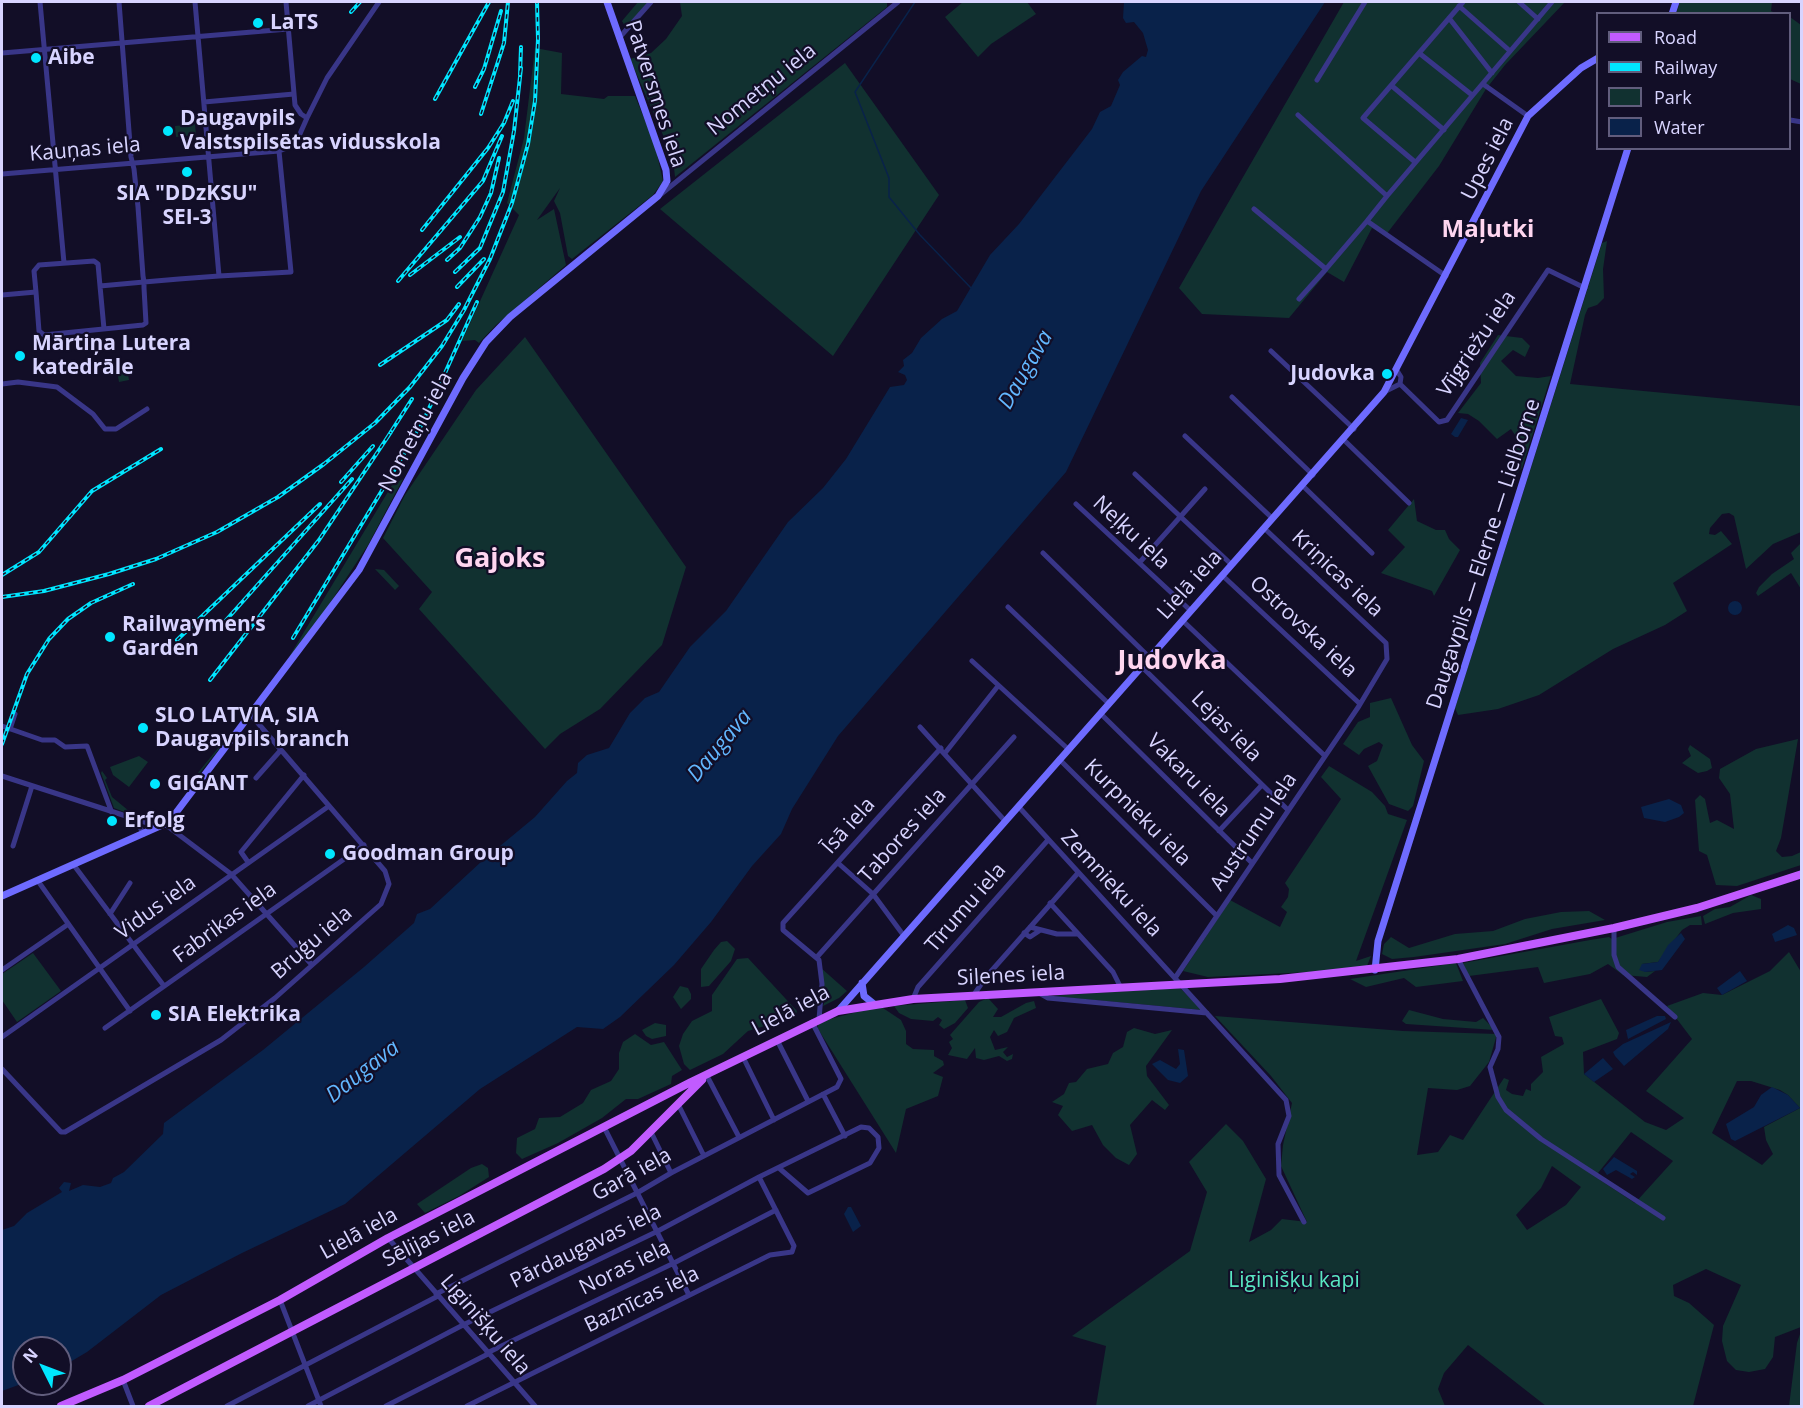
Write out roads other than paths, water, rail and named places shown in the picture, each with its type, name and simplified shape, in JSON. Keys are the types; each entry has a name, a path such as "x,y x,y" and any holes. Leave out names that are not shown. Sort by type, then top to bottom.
{"main road":[{"name":"Silenes iela","path":"838,1011 913,999 1121,988 1375,970 1458,959 1614,928 1697,908 1802,874"},
{"name":"Lielā iela","path":"61,1407 123,1380 279,1300 388,1238 742,1057 838,1011"},
{"name":"Sēlijas iela","path":"149,1407 620,1159 651,1132 706,1076"}],"street":[{"path":"40,2 64,263"},
{"path":"104,329 96,262 35,267 41,334 104,329 146,323 119,2"},
{"path":"195,2 219,276"},
{"path":"286,2 294,94 297,110 307,118"},
{"path":"100,286 291,272 279,151 295,145 333,69 379,2"},
{"name":"Patversmes iela","path":"607,2 666,170 667,181 658,196"},
{"path":"619,38 651,2"},
{"name":"Nometņu iela","path":"164,826 359,570 463,378 486,342 510,317 896,2"},
{"path":"1317,80 1365,2"},
{"path":"1519,2 1538,19"},
{"path":"1299,299 1552,2"},
{"path":"1415,162 1363,118 1461,4 1510,51"},
{"path":"1449,18 1492,73"},
{"path":"2,53 288,29"},
{"path":"1419,53 1472,95"},
{"name":"Upes iela","path":"1384,392 1528,116 1581,68 1596,59"},
{"path":"1483,84 1528,116"},
{"path":"1392,86 1444,130"},
{"path":"204,102 294,94"},
{"path":"1298,115 1387,196"},
{"name":"Daugavpils — Elerne — Lielborne","path":"1375,970 1378,941 1627,150"},
{"name":"Kauņas iela","path":"2,174 279,151"},
{"path":"1254,209 1326,268"},
{"path":"1366,221 1446,276"},
{"name":"Vījgriežu iela","path":"1401,384 1439,422 1447,420 1548,270 1585,288"},
{"path":"2,295 36,292"},
{"path":"1271,351 1354,429"},
{"path":"1384,392 1401,384 1401,377 1396,369"},
{"path":"2,384 18,382 57,387 93,414 105,429 116,429 147,409"},
{"name":"Lielā iela","path":"838,1011 1272,518 1354,429 1384,392"},
{"path":"1232,397 1313,475"},
{"path":"1185,436 1272,518"},
{"path":"1344,440 1409,503"},
{"path":"1135,474 1232,565"},
{"path":"1303,486 1372,554"},
{"path":"1140,562 1205,489"},
{"name":"Neļķu iela","path":"1076,504 1191,611"},
{"name":"Kriņicas iela","path":"1264,528 1386,643"},
{"path":"1043,553 1150,658"},
{"name":"Ostrovska iela","path":"1223,576 1359,703"},
{"path":"1008,607 1109,704"},
{"path":"1182,620 1325,756"},
{"name":"Austrumu iela","path":"1181,982 1217,916 1325,756 1387,659 1386,643"},
{"path":"972,661 1068,749"},
{"name":"Lejas iela","path":"1142,667 1288,810"},
{"name":"Īsā iela","path":"817,957 783,930 783,927 838,863 943,751 998,686"},
{"name":"Vakaru iela","path":"1100,713 1252,863"},
{"path":"10,729 15,714"},
{"path":"250,715 364,845"},
{"path":"2,726 42,740 55,740 65,747 87,746 112,813"},
{"path":"920,727 1005,821"},
{"name":"Tabores iela","path":"817,957 1014,737"},
{"path":"256,778 280,751"},
{"name":"Kurpnieku iela","path":"1059,759 1217,916"},
{"path":"248,862 241,852 304,775"},
{"path":"2,776 112,813 164,826 231,874 312,965"},
{"path":"13,846 32,786"},
{"path":"1219,831 1261,786"},
{"name":"Vidus iela","path":"2,1037 329,806"},
{"name":"Zemnieku iela","path":"1018,807 1181,982 1286,1100 1288,1116 1278,1144 1279,1175 1304,1222"},
{"path":"135,820 144,834"},
{"path":"2,896 164,826"},
{"name":"Tīrumu iela","path":"913,999 918,987 1048,840"},
{"name":"Bruģu iela","path":"2,1070 63,1132 221,1040 269,1003 381,904 389,884 385,871 364,845"},
{"name":"Fabrikas iela","path":"105,1028 364,845"},
{"path":"838,863 873,894 904,936"},
{"path":"73,864 164,987"},
{"path":"973,996 1024,933 1078,873"},
{"path":"38,881 130,1011"},
{"path":"110,914 130,883"},
{"path":"1050,903 1113,972 1121,988"},
{"path":"3,967 68,924"},
{"path":"1030,927 1039,931 1076,934"},
{"path":"1614,928 1614,955 1618,967 1675,1017"},
{"path":"1024,933 1030,937 1039,931"},
{"path":"816,1020 822,984 817,957"},
{"path":"1458,959 1499,1037 1498,1049 1490,1067 1498,1097 1506,1110 1541,1139 1663,1218"},
{"path":"862,983 864,996 874,1004"},
{"path":"1037,992 1048,998 1207,1013"},
{"name":"Garā iela","path":"227,1407 823,1094 841,1082 816,1020"},
{"path":"777,1040 808,1101"},
{"path":"742,1057 774,1120"},
{"path":"706,1076 739,1137"},
{"path":"823,1094 845,1136"},
{"path":"678,1104 704,1156"},
{"path":"604,1127 689,1295"},
{"name":"Pārdaugavas iela","path":"308,1407 320,1404 464,1326 658,1230 759,1178 779,1168 845,1136 861,1127 869,1128 878,1137 879,1148 870,1163 808,1193 779,1168"},
{"path":"651,1132 671,1173"},
{"path":"759,1178 776,1209"},
{"name":"Noras iela","path":"386,1407 674,1263 776,1209"},
{"name":"Baznīcas iela","path":"467,1407 770,1255 792,1252 794,1246 776,1209"},
{"name":"Liginišķu iela","path":"388,1238 535,1407"},
{"path":"279,1300 320,1404"},
{"path":"123,1380 133,1407"}],"water":[{"name":"Daugava","path":"1124,2 1325,2 1201,191 1066,472 838,736 792,809 781,834 752,866 711,922 674,965 620,1017 603,1029 577,1027 480,1089 345,1204 161,1295 72,1361 72,1336 12,1336 12,1387 2,1391 2,1230 14,1226 27,1213 62,1192 59,1188 64,1182 71,1183 69,1191 83,1185 100,1187 111,1183 113,1178 124,1172 163,1134 164,1123 263,1050 364,967 414,923 417,914 430,909 482,861 535,817 577,773 578,763 587,755 609,748 630,713 645,698 659,692 690,647 726,611 788,522 823,488 846,459 890,387 904,385 907,380 905,375 898,372 904,366 903,360 912,353 921,338 942,319 957,311 990,255 1019,224 1092,129 1100,112 1111,106 1120,85 1118,80 1123,72 1142,56 1146,57 1148,50 1143,33 1134,22 1126,23 1123,18"},
{"path":"1461,418 1468,420 1458,437 1455,437 1451,434"},
{"path":"1732,601 1738,601 1742,608 1738,615 1732,615 1728,611 1728,605"},
{"path":"1669,799 1681,805 1684,813 1665,822 1644,818 1641,807"},
{"path":"1788,925 1794,928 1797,935 1775,942 1772,934"},
{"path":"1681,933 1685,939 1662,970 1645,972 1639,970 1642,964 1658,962 1668,945"},
{"path":"1740,971 1747,981 1722,995 1717,988"},
{"path":"1657,1016 1665,1016 1666,1019 1628,1039 1626,1030"},
{"path":"1671,1022 1668,1029 1624,1066 1615,1056 1613,1052 1623,1044"},
{"path":"1178,1049 1184,1050 1188,1076 1180,1083 1168,1080 1152,1064 1160,1060 1176,1069 1180,1064"},
{"path":"1603,1058 1613,1069 1594,1082 1584,1074"},
{"path":"1772,1087 1788,1095 1800,1108 1735,1141 1731,1139 1726,1124 1754,1107 1761,1095"},
{"path":"1614,1157 1637,1171 1637,1175 1633,1172 1630,1174 1635,1177 1632,1179 1616,1170 1607,1175 1603,1169"},
{"path":"848,1207 851,1207 861,1226 853,1232 844,1214"}],"waterway":[{"path":"915,2 855,92 889,178 889,197 920,235 971,288"}],"railway":[{"path":"351,12 360,2"},
{"path":"435,99 489,2"},
{"path":"481,114 504,43 508,2"},
{"path":"2,597 44,591 109,574 156,559 217,532 278,497 324,464 375,423 410,387 442,346 464,310 490,259 512,203 528,144 535,101 537,2"},
{"path":"475,87 484,69 501,11"},
{"path":"520,75 521,47"},
{"path":"455,272 480,248 503,192 514,131 521,68"},
{"path":"422,230 488,148 504,123 513,101"},
{"path":"398,281 483,181 502,136"},
{"path":"447,260 460,248 480,217 491,193 499,158"},
{"path":"410,275 460,237"},
{"path":"457,287 484,259"},
{"path":"293,638 422,424 477,302"},
{"path":"380,365 447,320 459,304"},
{"path":"387,438 412,399"},
{"path":"210,680 319,540 391,432"},
{"path":"341,482 373,446"},
{"path":"2,575 39,552 92,491 161,449"},
{"path":"220,627 352,479"},
{"path":"177,640 320,504"},
{"path":"2,744 27,674 49,639 68,619 91,603 133,584"}],"place":[{"name":"LaTS","path":"258,23"},
{"name":"Aibe","path":"36,58"},
{"name":"Daugavpils Valstspilsētas vidusskola","path":"168,131"},
{"name":"SIA \"DDzKSU\" SEI-3","path":"187,172"},
{"name":"Mārtiņa Lutera katedrāle","path":"20,356"},
{"name":"Judovka","path":"1387,374"},
{"name":"Railwaymen’s Garden","path":"110,637"},
{"name":"SLO LATVIA, SIA Daugavpils branch","path":"143,728"},
{"name":"GIGANT","path":"155,784"},
{"name":"Erfolg","path":"112,821"},
{"name":"Goodman Group","path":"330,854"},
{"name":"SIA Elektrika","path":"156,1015"}],"district":[{"name":"Maļutki","path":"1488,230"},
{"name":"Gajoks","path":"500,559"},
{"name":"Judovka","path":"1172,661"}],"park label":[{"name":"Liginišķu kapi","path":"1294,1281"}]}
